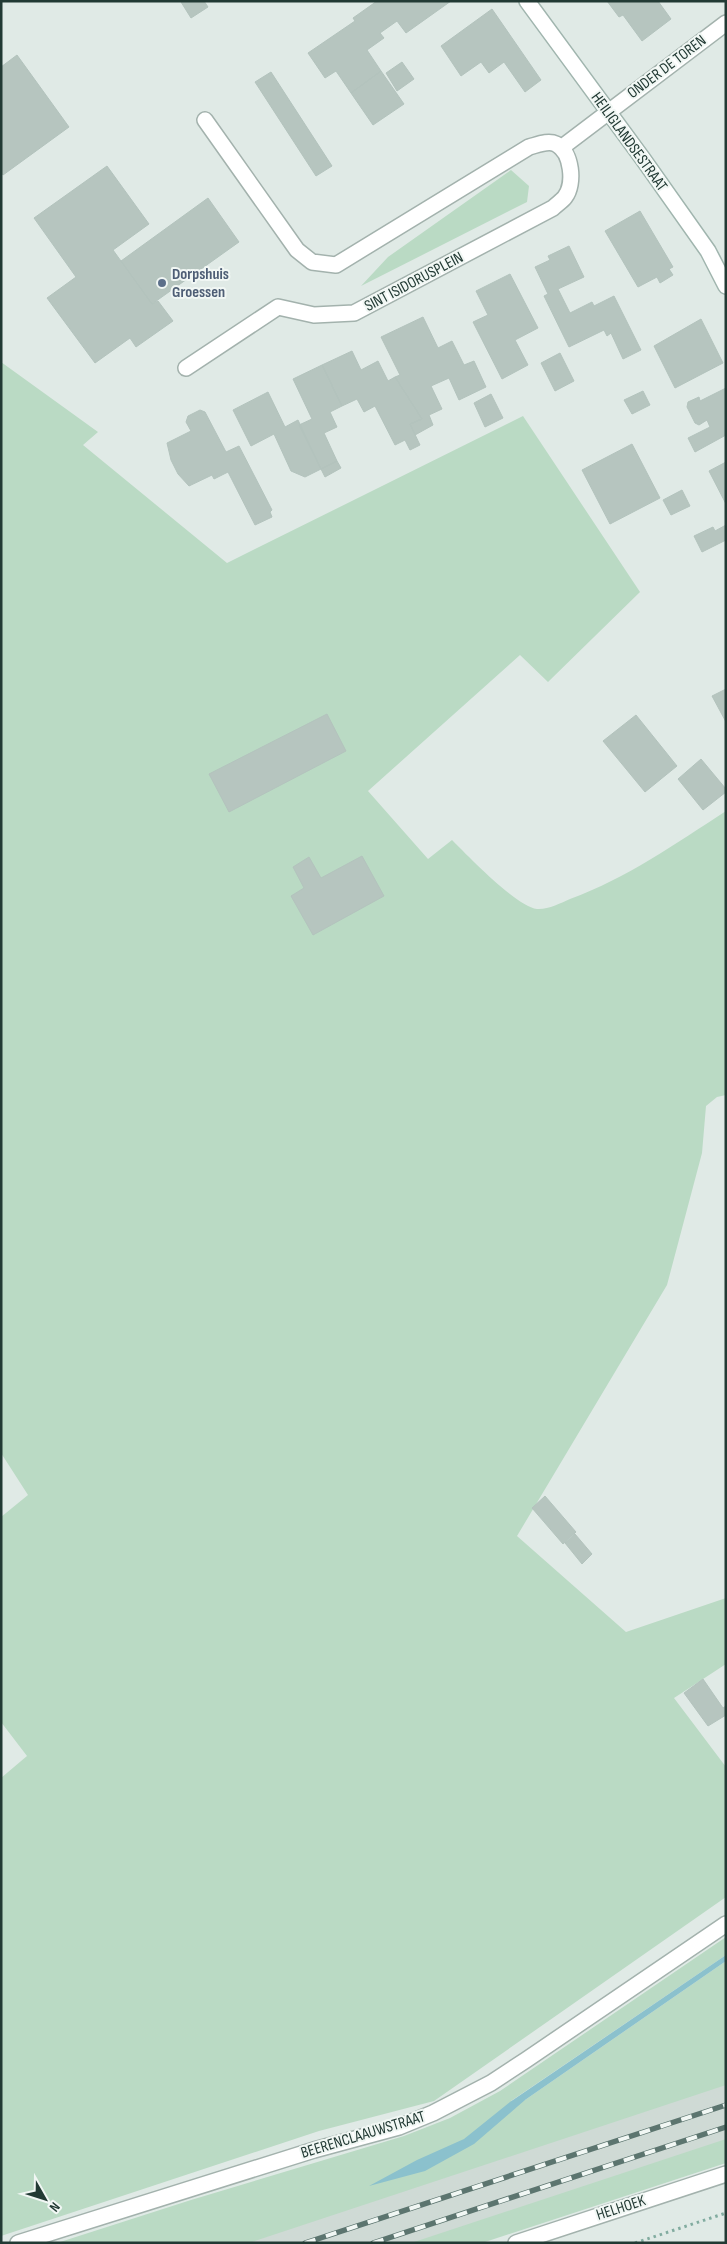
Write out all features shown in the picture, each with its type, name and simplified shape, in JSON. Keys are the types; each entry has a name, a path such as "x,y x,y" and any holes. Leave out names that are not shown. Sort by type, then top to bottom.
{"street":[{"name":"HEILIGLANDSESTRAAT","path":"527,1 708,251 726,286"},
{"name":"ONDER DE TOREN","path":"608,112 726,23"},
{"path":"205,120 297,250 312,262 336,265 523,150 541,143 555,143 561,148 608,112"},
{"name":"SINT ISIDORUSPLEIN","path":"186,368 278,307 314,315 354,313 553,208 566,196 571,181 569,163 561,148"},
{"name":"BEERENCLAAUWSTRAAT","path":"18,2243 314,2150 399,2127 433,2113 512,2069 726,1924"},
{"name":"HELHOEK","path":"516,2243 726,2174"}],"path":[{"path":"635,2243 726,2213"}],"shaded area":[{"path":"726,2043 726,2158 469,2243 157,2243"}],"green space":[{"path":"511,170 529,186 527,202 361,286 388,257"},
{"path":"1,362 98,432 83,445 227,563 523,416 640,592 548,682 520,655 368,791 428,859 452,840 505,890 528,906 537,909 554,906 591,891 631,871 726,811 726,1095 717,1097 706,1106 702,1153 667,1285 517,1536 626,1632 726,1598 726,1664 674,1698 726,1767 726,1897 434,2101 319,2131 1,2236 1,1778 27,1756 1,1722 1,1517 28,1495 1,1453"},
{"path":"726,1937 726,1955 511,2101 525,2100 726,1961 726,2085 249,2243 57,2243 191,2200 404,2136 450,2118 500,2091"},
{"path":"726,2139 726,2163 482,2243 411,2243"}],"water":[{"path":"726,1955 726,1961 525,2100 474,2144 425,2171 369,2186 417,2160 464,2139 510,2102"}],"building":[{"path":"204,1 208,7 191,18 181,2"},
{"path":"377,1 451,1 406,33 397,21 380,33 384,38 367,50 381,71 351,93 336,71 325,78 308,53 355,21 353,18"},
{"path":"607,1 658,1 671,19 642,41 623,15 619,17"},
{"path":"492,9 541,80 525,92 504,62 489,73 481,62 461,76 441,46"},
{"path":"17,55 69,127 3,175 1,172 1,67"},
{"path":"402,62 414,79 397,91 386,73"},
{"path":"381,71 404,104 373,125 351,93"},
{"path":"271,72 332,166 316,176 255,82"},
{"path":"107,166 149,224 113,250 152,304 158,301 173,321 136,347 130,338 95,363 47,298 76,277 34,218"},
{"path":"208,198 239,242 152,304 121,261"},
{"path":"640,211 673,267 669,269 673,275 660,283 657,277 638,287 605,231"},
{"path":"569,246 584,277 558,289 570,313 592,302 594,306 614,296 641,350 623,359 611,333 607,336 604,330 569,347 544,296 548,294 535,267 550,260 548,256"},
{"path":"510,274 538,328 515,340 528,365 502,379 473,322 488,315 476,291"},
{"path":"423,317 438,348 452,341 464,365 474,361 486,387 459,400 449,378 431,386 442,409 429,415 433,425 415,435 410,424 422,419 395,377 400,375 381,337"},
{"path":"701,319 723,363 675,388 654,346"},
{"path":"352,351 361,370 378,361 388,381 395,377 422,419 410,424 420,445 410,450 405,440 395,445 375,406 364,412 357,399 342,406 322,365"},
{"path":"560,353 574,381 555,391 541,363"},
{"path":"322,365 342,406 330,412 337,427 324,433 337,461 321,469 299,425 312,419 293,379"},
{"path":"726,388 726,435 695,452 688,438 710,427 707,420 699,425 695,423 687,407 688,402 699,397 700,401"},
{"path":"643,391 650,405 632,414 624,400"},
{"path":"268,392 285,427 298,420 321,469 305,477 291,471 274,434 251,446 233,410"},
{"path":"491,394 503,418 485,427 474,403"},
{"path":"200,410 205,412 226,452 239,446 272,510 270,512 272,517 255,525 228,472 214,479 212,475 189,486 178,474 171,460 167,443 191,431 186,422 188,416"},
{"path":"632,444 660,498 610,524 582,470"},
{"path":"337,461 341,468 325,477 321,469"},
{"path":"726,462 726,504 709,471"},
{"path":"682,490 690,506 671,515 663,500"},
{"path":"726,525 726,540 702,552 694,536 713,527 715,531"},
{"path":"726,689 726,722 712,696"},
{"path":"327,714 346,751 229,812 209,774"},
{"path":"636,715 677,766 645,792 603,741"},
{"path":"701,759 726,789 726,792 703,810 678,779"},
{"path":"362,856 384,896 313,935 291,896 304,888 293,867 309,857 321,878"},
{"path":"545,1496 576,1532 563,1544 532,1508"},
{"path":"575,1534 592,1554 582,1564 565,1543"},
{"path":"703,1679 723,1708 726,1706 726,1715 708,1726 684,1693"}],"railway":[{"path":"305,2243 726,2105"},
{"path":"373,2243 726,2127"}],"place":[{"name":"Dorpshuis Groessen","path":"162,283"}]}
